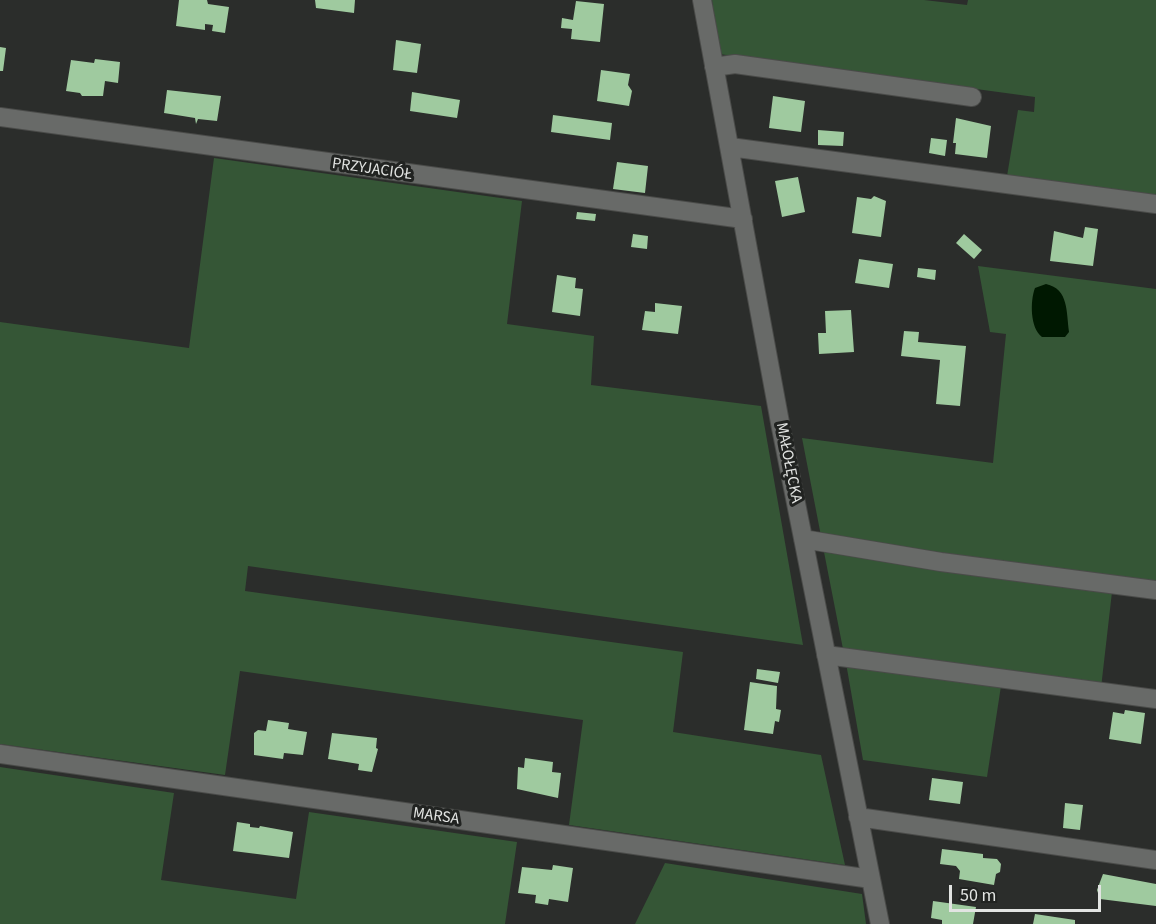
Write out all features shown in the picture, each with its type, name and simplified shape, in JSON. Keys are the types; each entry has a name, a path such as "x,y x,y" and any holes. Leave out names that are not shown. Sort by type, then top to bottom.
{"street":[{"name":"MAŁOŁĘCKA","path":"702,0 803,539 880,924"},
{"path":"714,67 735,64 972,98"},
{"name":"PRZYJACIÓŁ","path":"0,117 743,219"},
{"path":"730,147 1156,204"},
{"path":"803,539 941,562 1156,590"},
{"path":"826,655 1156,699"},
{"name":"MARSA","path":"0,754 871,879"},
{"path":"858,817 1156,860"}],"green space":[{"path":"712,0 924,0 967,5 968,0 1156,0 1156,196 1007,176 1018,110 1034,112 1035,97 719,54"},
{"path":"214,158 522,201 507,324 594,336 591,385 761,406 803,645 248,566 245,591 683,652 673,732 821,755 845,865 569,825 583,720 240,671 225,775 0,744 0,322 189,348"},
{"path":"978,266 1156,289 1156,583 821,536 802,438 993,463 1006,334 990,332"},
{"path":"824,552 1112,592 1101,688 843,649"},
{"path":"846,663 1001,686 987,777 863,760"},
{"path":"0,767 174,793 161,880 296,899 309,812 517,842 505,924 0,924"},
{"path":"665,863 862,894 866,924 635,924"}],"shaded area":[{"path":"1046,284 1063,296 1069,332 1065,337 1042,337 1035,327 1032,314 1033,293 1035,288"}],"building":[{"path":"179,0 207,0 208,4 229,7 225,33 212,31 213,25 205,24 205,30 176,26"},
{"path":"315,0 355,0 354,13 316,8"},
{"path":"576,1 604,4 600,42 571,39 572,29 561,28 562,18 573,20"},
{"path":"396,40 421,44 417,73 393,70"},
{"path":"0,47 6,48 3,71 0,71"},
{"path":"95,59 120,62 118,83 105,81 103,96 82,96 80,93 66,91 71,60 94,63"},
{"path":"601,70 630,74 628,85 632,91 629,106 597,101"},
{"path":"167,90 221,96 217,121 198,119 196,124 195,118 164,113"},
{"path":"412,92 460,100 457,118 410,111"},
{"path":"773,96 805,101 801,132 769,128"},
{"path":"553,115 612,123 610,140 551,132"},
{"path":"956,118 991,126 987,158 955,154 956,143 953,143"},
{"path":"818,130 844,132 843,146 818,145"},
{"path":"931,138 947,140 945,156 929,153"},
{"path":"617,162 648,166 645,193 613,189"},
{"path":"798,177 805,212 782,217 775,181"},
{"path":"874,196 886,201 881,237 852,233 857,197 871,199"},
{"path":"577,212 596,214 595,221 576,219"},
{"path":"1085,227 1098,229 1093,266 1050,261 1054,231 1083,238"},
{"path":"633,234 648,236 647,249 631,247"},
{"path":"964,234 982,250 974,259 956,243"},
{"path":"859,259 893,264 889,288 855,283"},
{"path":"918,268 936,270 935,280 917,277"},
{"path":"557,275 576,278 575,288 583,289 580,316 552,312"},
{"path":"655,303 682,306 678,334 642,330 645,311 655,312"},
{"path":"851,310 854,352 819,354 818,333 826,333 825,311"},
{"path":"904,331 919,332 918,342 966,346 960,406 936,404 940,360 901,356"},
{"path":"757,669 780,672 778,683 756,679"},
{"path":"750,682 777,686 776,709 781,710 779,722 775,721 773,734 744,730"},
{"path":"1125,710 1145,713 1141,744 1109,739 1113,712 1124,714"},
{"path":"268,720 289,723 288,729 307,732 303,755 284,753 283,759 254,755 254,733 258,730 266,731"},
{"path":"332,733 377,738 376,748 378,749 372,772 358,770 359,764 328,759"},
{"path":"525,758 553,762 552,772 561,773 558,798 517,789 518,767 524,768"},
{"path":"932,778 963,782 960,804 929,800"},
{"path":"1065,803 1083,805 1080,830 1063,828"},
{"path":"237,822 250,824 250,827 259,828 260,826 293,832 289,858 233,851"},
{"path":"942,849 983,854 983,858 997,859 1001,864 994,885 959,879 960,871 956,866 940,864"},
{"path":"553,865 573,868 568,902 549,899 548,905 535,903 536,895 518,893 522,867 552,870"},
{"path":"1103,874 1156,884 1156,906 1100,899 1097,890"},
{"path":"933,901 976,907 973,924 942,924 942,920 931,918"},
{"path":"1035,914 1075,920 1075,924 1033,924"}]}
